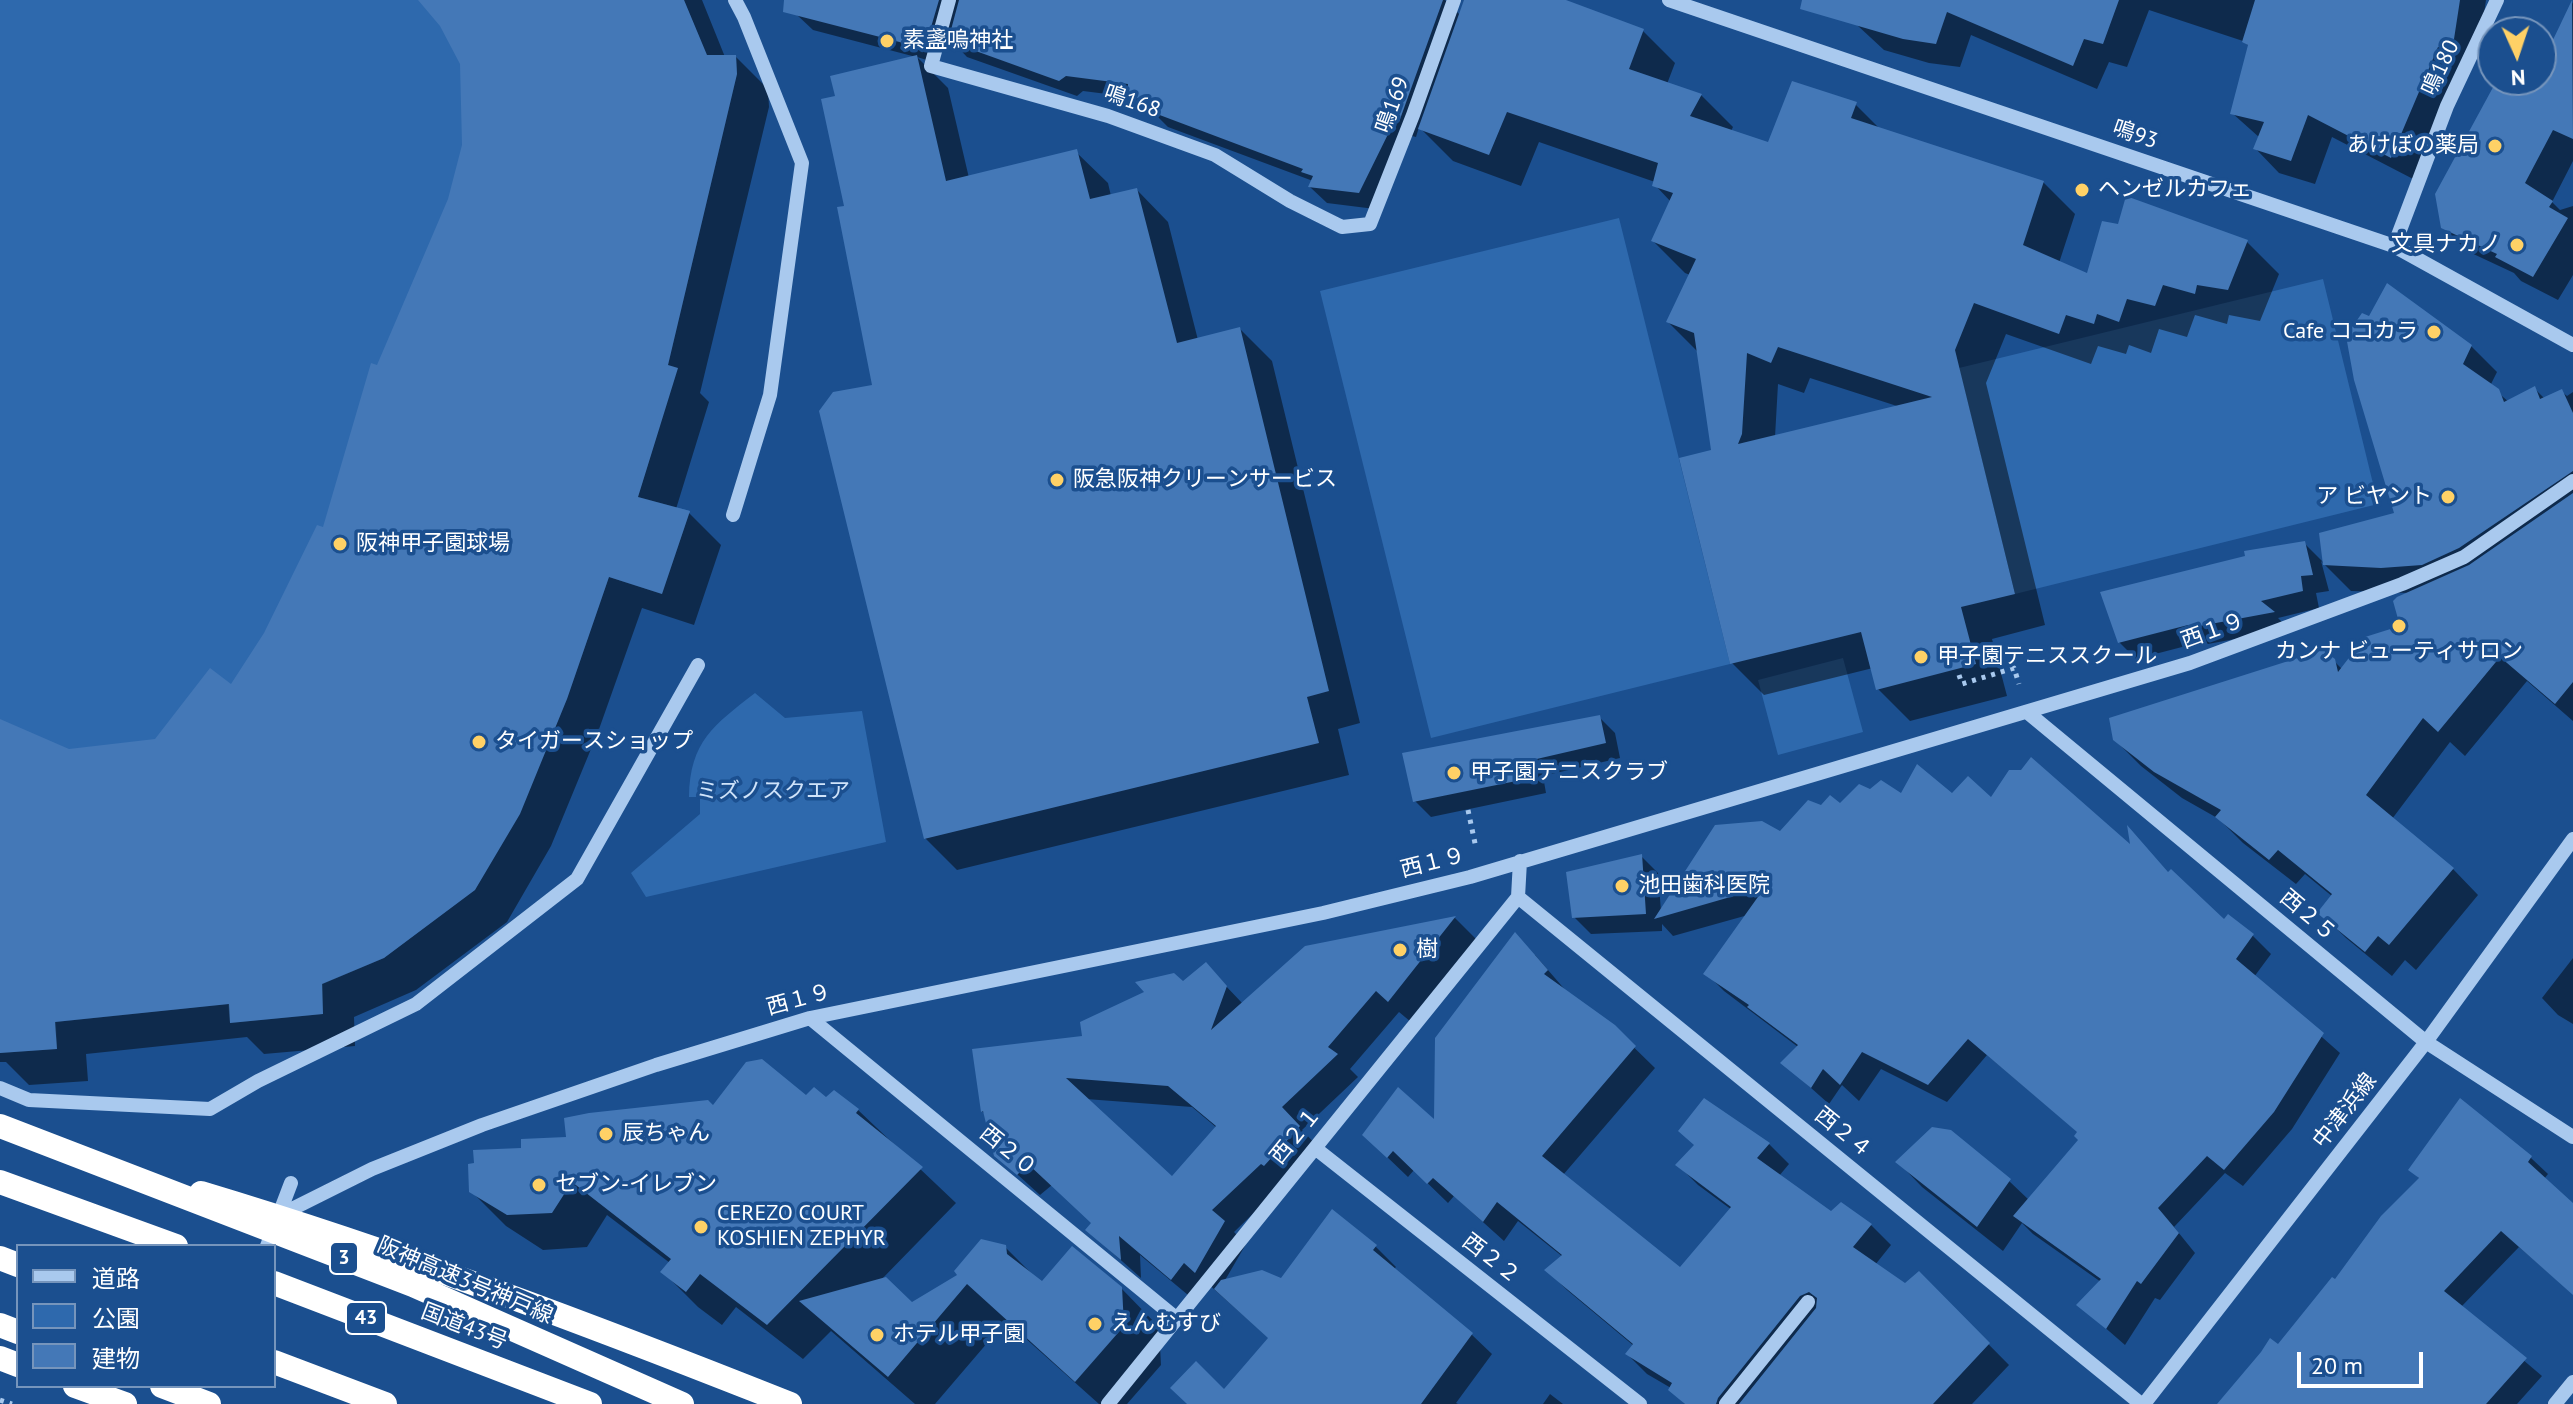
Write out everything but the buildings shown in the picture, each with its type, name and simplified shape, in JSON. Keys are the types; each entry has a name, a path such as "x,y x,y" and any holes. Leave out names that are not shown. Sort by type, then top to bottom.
{"highway":[{"path":"0,1119 166,1183 278,1216 579,1321 790,1404"},
{"name":"阪神高速3号神戸線","path":"0,1126 413,1285 682,1404"},
{"path":"0,1182 170,1244"},
{"name":"国道43号","path":"276,1284 590,1404"},
{"path":"276,1363 385,1404"},
{"path":"81,1388 125,1404"},
{"path":"167,1388 207,1404"}],"street":[{"path":"733,515 770,395 802,163 735,0"},
{"name":"鳴168","path":"949,0 931,66 1108,116 1215,155 1290,201 1342,227 1370,224"},
{"name":"鳴169","path":"1370,224 1454,0"},
{"name":"鳴93","path":"1669,0 1706,6 2394,246 2573,345"},
{"name":"鳴180","path":"2394,246 2447,106 2497,0"},
{"name":"西１９","path":"278,1216 372,1169 482,1125 656,1065 810,1018 1323,913 1470,877 2190,663 2402,584 2464,557 2573,481"},
{"path":"0,1088 29,1100 210,1109 258,1081 416,1004 577,879 698,665"},
{"name":"西２５","path":"2027,712 2426,1042 2573,1137"},
{"name":"中津浜線","path":"2142,1404 2426,1042 2573,839"},
{"path":"1518,897 1520,861"},
{"name":"西２１","path":"1108,1404 1518,897"},
{"name":"西２４","path":"1518,897 2142,1404"},
{"name":"西２０","path":"810,1018 1177,1319"},
{"name":"西２２","path":"1315,1148 1640,1404"},
{"path":"268,1244 291,1183"},
{"path":"1726,1404 1808,1302"},
{"path":"2555,1404 2573,1382"}],"path":[{"path":"1959,675 1962,684 2014,668 2027,712"},
{"path":"1468,810 1476,848"},
{"path":"0,1400 12,1404"}],"green space":[{"name":"阪神甲子園球場","path":"0,0 684,0 700,39 700,55 736,55 737,74 668,365 660,425 638,497 690,511 662,594 609,577 567,699 475,890 384,958 323,984 323,1014 230,1023 228,1004 56,1022 57,1049 0,1053"},
{"path":"1619,218 1730,664 1431,738 1320,291"},
{"path":"2323,279 2378,504 2015,594 1959,368"},
{"path":"1843,658 1863,732 1778,755 1758,680"},
{"name":"ミズノスクエア","path":"755,693 785,718 862,711 886,842 646,897 631,873 700,814 700,797 689,797 690,778 700,748 716,725"}],"place":[{"name":"素盞嗚神社","path":"887,41"},
{"name":"あけぼの薬局","path":"2495,146"},
{"name":"ヘンゼルカフェ","path":"2082,190"},
{"name":"文具ナカノ","path":"2517,245"},
{"name":"Cafe ココカラ","path":"2434,332"},
{"name":"阪急阪神クリーンサービス","path":"1057,480"},
{"name":"ア ビヤント","path":"2448,497"},
{"name":"阪神甲子園球場","path":"340,544"},
{"name":"カンナ ビューティサロン","path":"2399,626"},
{"name":"甲子園テニススクール","path":"1921,657"},
{"name":"タイガースショップ","path":"479,742"},
{"name":"甲子園テニスクラブ","path":"1454,773"},
{"name":"池田歯科医院","path":"1622,886"},
{"name":"樹","path":"1400,950"},
{"name":"辰ちゃん","path":"606,1134"},
{"name":"セブン-イレブン","path":"539,1185"},
{"name":"CEREZO COURT KOSHIEN ZEPHYR","path":"701,1227"},
{"name":"えんむすび","path":"1095,1324"},
{"name":"ホテル甲子園","path":"877,1335"}]}
